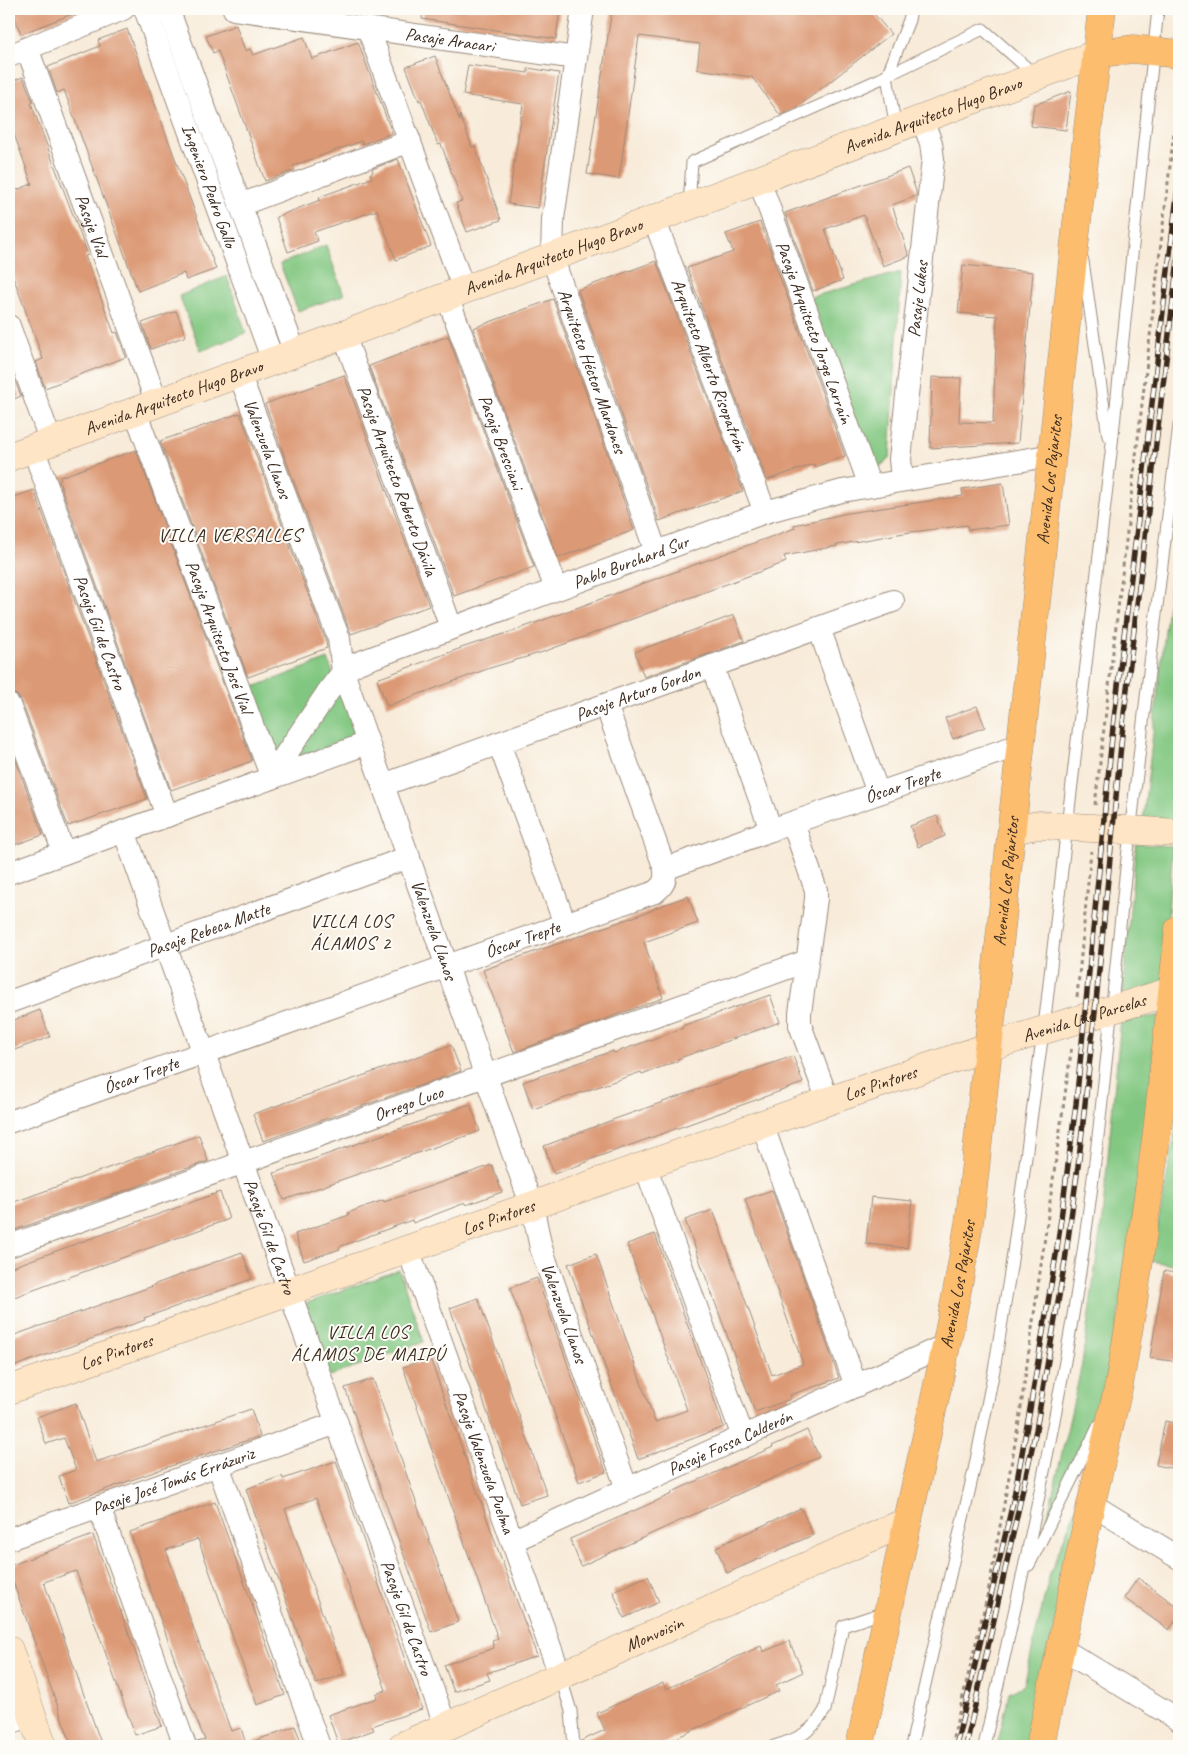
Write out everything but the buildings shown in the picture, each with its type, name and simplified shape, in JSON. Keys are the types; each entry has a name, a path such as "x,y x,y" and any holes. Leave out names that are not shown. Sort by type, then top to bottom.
{"main road":[{"name":"Avenida Los Pajaritos","path":"860,1746 948,1344 970,1216 1077,222 1102,9"},
{"path":"1096,54 1133,49 1166,52"},
{"path":"1040,1746 1090,1504 1119,1385 1133,1303 1177,992 1179,929"},
{"path":"1158,1132 1179,1099"}],"street":[{"path":"18,52 123,9"},
{"name":"Ingeniero Pedro Gallo","path":"145,9 284,357"},
{"name":"Ingeniero Pedro Gallo","path":"168,9 240,205 284,357"},
{"name":"Pasaje Aracari","path":"234,9 576,58"},
{"name":"Arquitecto Héctor Mardones","path":"583,9 553,219 552,257 656,552"},
{"name":"Pasaje Bresciani","path":"368,28 410,141 456,293 556,589"},
{"name":"Pasaje Vial","path":"18,52 146,407"},
{"name":"Avenida Arquitecto Hugo Bravo","path":"31,449 344,335 1096,54"},
{"name":"Pasaje Lukas","path":"902,480 900,458 933,159 931,143 922,120"},
{"path":"240,205 410,141"},
{"name":"Pasaje Arquitecto Jorge Larraín","path":"759,180 870,486"},
{"name":"Arquitecto Alberto Risopatrón","path":"654,219 765,512"},
{"name":"Pasaje Gil de Castro","path":"9,326 31,449 167,816"},
{"name":"Pasaje Arquitecto Roberto Dávila","path":"344,335 451,627"},
{"name":"Valenzuela Llanos","path":"239,373 339,639 343,672 532,1205 541,1248 627,1489"},
{"name":"Pasaje Arquitecto José Vial","path":"146,407 272,778"},
{"name":"Pablo Burchard Sur","path":"272,778 280,762 343,672 358,662 765,512 814,497 902,480 1053,455"},
{"name":"Pasaje Arturo Gordon","path":"383,785 893,601"},
{"path":"819,628 878,793"},
{"path":"712,666 771,830"},
{"path":"9,705 64,853"},
{"path":"606,705 665,869"},
{"path":"9,873 368,743"},
{"path":"499,743 565,924"},
{"name":"Óscar Trepte","path":"9,1122 655,892 664,884 666,878 665,869 771,830 1022,744"},
{"path":"793,823 816,890 800,1025 828,1101"},
{"path":"1012,832 1039,825 1179,833"},
{"name":"Pasaje Gil de Castro","path":"124,831 446,1727"},
{"name":"Pasaje Rebeca Matte","path":"9,1002 408,857"},
{"name":"Orrego Luco","path":"9,1246 807,961"},
{"name":"Avenida Las Parcelas","path":"988,1047 1112,1009 1177,992"},
{"name":"Los Pintores","path":"9,1390 762,1124 988,1047"},
{"path":"762,1124 856,1386"},
{"path":"645,1165 743,1437"},
{"name":"Pasaje Valenzuela Puelma","path":"408,1249 560,1676"},
{"name":"Pasaje Fossa Calderón","path":"512,1541 948,1344"},
{"name":"Pasaje José Tomás Errázuriz","path":"9,1539 337,1422"},
{"path":"218,1464 319,1746"},
{"path":"1090,1504 1179,1558"},
{"path":"99,1507 185,1746"},
{"name":"Monvoisin","path":"402,1746 908,1521"},
{"path":"1060,1648 1179,1720"},
{"path":"9,1650 20,1719 43,1746"}],"lane":[{"path":"896,129 888,76 910,20 911,9"},
{"path":"911,1746 974,1470 994,1370 1011,1267 1043,1030 1080,826 1111,453 1166,52 1158,9"},
{"path":"688,206 692,162 888,76 983,29 1036,77"},
{"path":"1077,222 1111,453"},
{"path":"984,1746 1022,1580 1056,1416 1080,1271 1096,1157 1130,830 1179,425"},
{"path":"1022,1580 1119,1385"},
{"path":"774,1746 793,1741 802,1736 811,1729 825,1710 843,1626 889,1610"},
{"path":"560,1676 571,1711 574,1746"}],"path":[{"path":"951,1746 988,1593 1019,1421 1075,1020 1080,826 1179,89"}],"green space":[{"path":"326,245 344,295 298,311 280,264"},
{"path":"901,272 890,458 874,472 811,297"},
{"path":"227,276 246,333 201,351 179,296"},
{"path":"1179,511 1179,799 1177,821 1143,819"},
{"path":"328,659 334,677 275,764 243,691"},
{"path":"340,686 360,738 289,765"},
{"path":"1136,844 1173,846 1163,983 1122,997"},
{"path":"1159,1016 1129,1258 1105,1389 1047,1519 1082,1364 1102,1219 1121,1019"},
{"path":"1179,1120 1179,1266 1151,1261"},
{"path":"399,1270 424,1342 330,1376 304,1304"},
{"path":"1085,1486 1029,1746 997,1746 1009,1693 1024,1685 1050,1573"}],"railway":[{"path":"956,1746 1013,1502 1057,1249 1076,1104 1113,727 1179,179"},
{"path":"966,1746 1036,1430 1065,1261 1079,1159 1096,1002 1124,714 1179,250"}],"district":[{"name":"VILLA VERSALLES","path":"230,534"},
{"name":"VILLA LOS ÁLAMOS 2","path":"351,931"},
{"name":"VILLA LOS ÁLAMOS DE MAIPÚ","path":"368,1342"}]}
